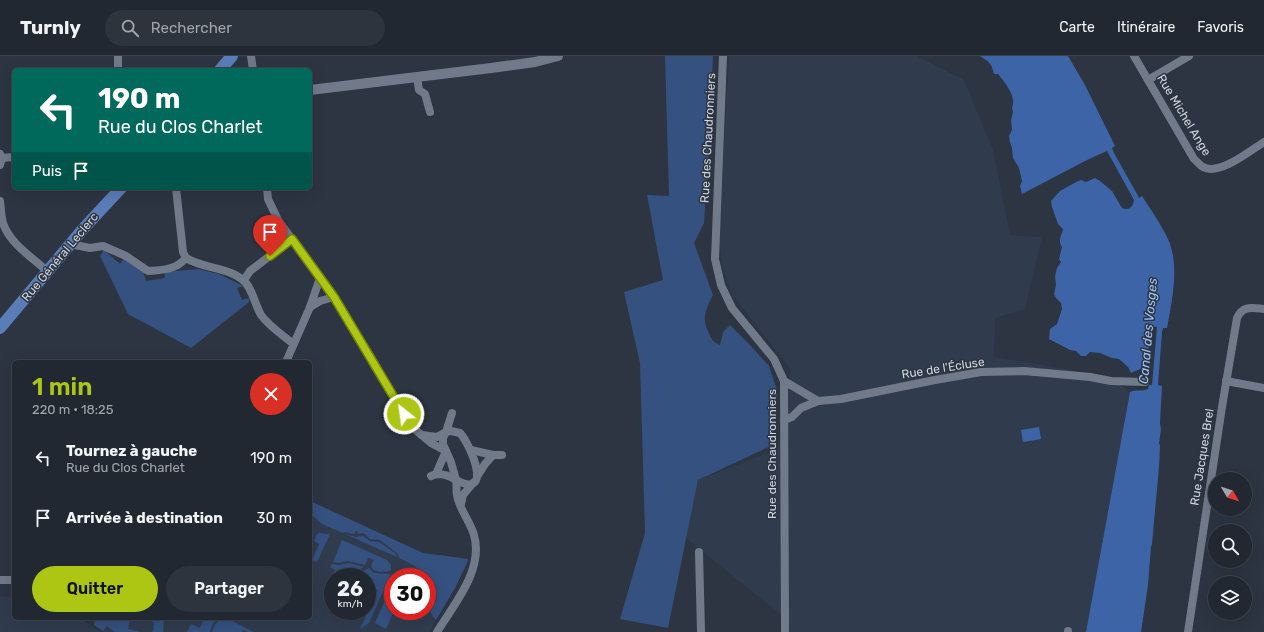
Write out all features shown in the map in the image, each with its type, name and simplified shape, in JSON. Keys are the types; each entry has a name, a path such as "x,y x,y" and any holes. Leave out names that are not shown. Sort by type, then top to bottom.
{"main road":[{"path":"222,68 232,56"},
{"name":"Rue Général Leclerc","path":"0,328 70,244 119,190"}],"street":[{"path":"118,56 118,68"},
{"path":"251,56 253,68"},
{"path":"312,90 535,62 558,56"},
{"name":"Rue des Chaudronniers","path":"723,56 715,259 721,285 732,308 774,360 784,381 785,632"},
{"name":"Rue Michel Ange","path":"1134,56 1194,159 1202,167 1213,170 1230,164 1264,142"},
{"path":"1148,80 1189,56"},
{"path":"417,77 419,90 425,94 430,112"},
{"path":"1,159 12,157"},
{"path":"176,190 183,252 186,258 201,266 223,270 244,280 262,315 274,328 294,343"},
{"path":"267,190 268,199 278,220 334,297 411,426 431,443 446,451"},
{"path":"0,201 3,223 9,235 16,244 47,271"},
{"path":"244,280 250,271 292,239"},
{"path":"70,244 90,248 103,246 126,256 148,272 175,267 182,263 186,258"},
{"path":"287,360 310,307 320,278"},
{"path":"310,307 320,301 334,297"},
{"name":"Rue Jacques Brel","path":"1188,632 1237,318 1239,313 1248,308 1264,309"},
{"name":"Rue de l'Écluse","path":"784,420 792,417 801,408 818,401 841,399 981,372 1024,371 1090,377 1111,381 1145,382"},
{"path":"784,381 818,401"},
{"path":"1226,381 1264,388"},
{"path":"437,632 465,587 472,572 476,547 474,535 457,495 456,480 451,462 443,444 443,438 452,411 460,432 471,450 478,475"},
{"path":"422,435 437,436 446,432 460,432"},
{"path":"471,450 493,455 502,455"},
{"path":"446,451 433,475 448,476 467,485 474,483"},
{"path":"460,504 463,495 474,483 493,455"},
{"path":"699,552 701,632"},
{"path":"0,580 12,580"}],"shaded area":[{"path":"665,56 713,56 704,223 694,243 713,295 705,317 706,326 712,340 720,345 723,332 730,325 769,366 777,390 775,444 698,480 668,628 620,619 645,533 640,363 624,292 663,280 647,195 669,196"},
{"path":"729,56 917,56 964,80 993,150 1010,235 1042,237 1025,309 995,318 994,357 1108,376 1130,392 1086,632 783,632 784,617 686,538 698,480 778,449 791,370 732,294 723,269 719,238"},
{"path":"980,56 1068,56 1085,85 1115,146 1112,148 1114,153 1139,198 1142,196 1159,222 1172,249 1174,260 1174,283 1167,328 1163,328 1162,332 1158,385 1162,386 1159,467 1148,585 1141,632 1086,632 1130,392 1146,390 1148,389 1149,385 1152,385 1157,327 1150,326 1146,329 1149,342 1147,366 1131,373 1128,367 1119,359 1100,353 1090,352 1086,356 1081,356 1076,351 1070,350 1049,339 1050,329 1057,324 1062,309 1061,303 1054,294 1056,285 1055,276 1057,268 1061,262 1059,259 1062,247 1060,240 1063,229 1058,224 1051,201 1060,191 1078,181 1081,180 1086,182 1095,178 1112,191 1122,208 1127,209 1131,207 1134,200 1107,151 1022,194 1020,186 1022,181 1019,168 1013,158 1009,136 1012,130 1012,94 998,74 994,74 990,63"},
{"path":"104,250 120,264 124,258 143,271 146,281 165,278 164,272 198,269 219,274 243,286 237,288 242,300 249,298 249,302 191,348 128,314 100,256"},
{"path":"1039,427 1041,439 1023,442 1021,430"},
{"path":"312,502 423,553 468,559 455,588 429,632 103,632 94,625 95,620 312,620"},
{"path":"312,502 423,553 468,559 455,588 436,620 436,568 417,568 399,558 398,554 380,540 370,539 364,533 357,534 357,531 354,534 343,533 322,524 312,515"},
{"path":"317,534 330,534 317,562 312,560 319,544 314,541"},
{"path":"345,534 356,537 363,536 370,541 379,542 395,553 397,557"},
{"path":"342,540 387,560 391,565 391,568 384,568 384,572 376,571 376,568 372,568 371,565 374,560 368,558 365,565 347,561 340,563 333,562"},
{"path":"349,563 364,567 330,567 332,564 340,565"},
{"path":"376,573 384,574 384,590 376,607 376,594 378,590 376,589"},
{"path":"0,596 12,597 12,620 83,620 100,632 0,632"},
{"path":"384,602 384,620 390,620 386,629 375,623"},
{"path":"95,620 130,620 128,629 141,632 115,632 107,626 103,631 94,625"},
{"path":"145,620 164,620 163,632 151,632 153,631 154,622"},
{"path":"200,620 216,620 213,623 210,632 187,632 191,624 200,628 203,621"},
{"path":"219,620 230,620 254,632 243,630 242,632 212,632"},
{"path":"364,620 370,620 369,623 360,629"}],"route":[{"path":"270,256 292,239 334,297 404,414"}],"water label":[{"name":"Canal des Vosges","path":"1148,331"}]}
